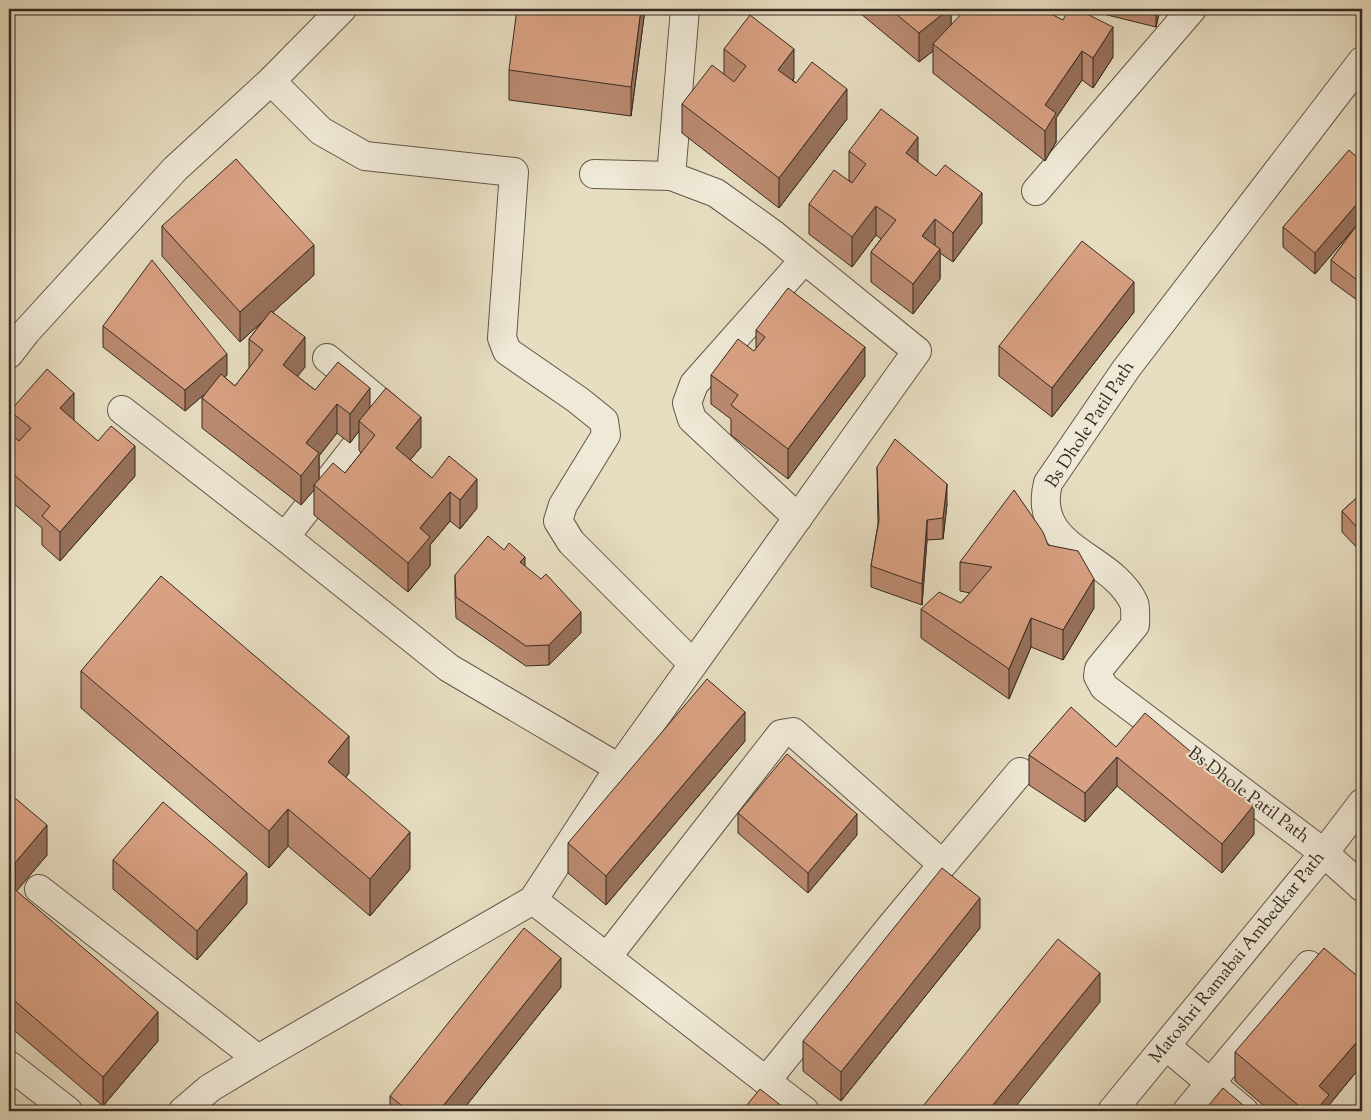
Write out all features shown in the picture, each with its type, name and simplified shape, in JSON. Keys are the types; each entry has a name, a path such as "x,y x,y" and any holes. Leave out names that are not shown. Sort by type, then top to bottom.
{"street":[{"path":"9,354 26,332 175,169 271,81 342,9"},
{"path":"671,176 685,9"},
{"path":"1036,191 1192,9"},
{"name":"Bs Dhole Patil Path","path":"1324,853 1104,687 1098,676 1099,669 1136,625 1134,603 1120,584 1057,534 1049,518 1044,499 1048,483 1126,369 1362,60"},
{"path":"271,81 321,131 365,156 514,172 502,338 507,351 578,400 604,421 606,435 563,505 558,521 571,542 694,664"},
{"path":"183,1111 210,1088 258,1059 533,900 619,768 917,351 804,260 716,193 671,176 594,174"},
{"path":"798,518 692,419 687,403 694,384 804,260"},
{"path":"285,537 386,407 327,358"},
{"path":"122,410 449,668 619,768"},
{"path":"607,957 781,734 793,732 942,864"},
{"path":"766,1081 942,864 1020,772"},
{"name":"Matoshri Ramabai Ambedkar Path","path":"1112,1111 1324,853 1362,803"},
{"path":"1324,853 1362,887"},
{"path":"39,889 258,1059"},
{"path":"533,900 805,1111"},
{"path":"1187,1111 1309,965"},
{"path":"1166,1046 1244,1111"},
{"path":"9,1065 68,1111"}],"building":[{"path":"517,9 641,9 631,87 509,70"},
{"path":"890,9 949,9 919,33"},
{"path":"966,9 1041,9 1063,20 1069,9 1077,9 1113,27 1093,58 1082,51 1045,105 1056,113 1045,131 933,44"},
{"path":"750,15 794,49 778,70 796,83 812,62 847,89 779,178 682,104 712,65 734,82 746,66 724,49"},
{"path":"881,109 918,137 906,153 936,176 945,165 982,193 953,233 935,219 922,236 940,249 913,284 871,252 896,220 876,206 852,237 809,204 834,170 852,183 866,164 849,151"},
{"path":"1349,150 1362,162 1362,198 1315,253 1283,227"},
{"path":"236,159 314,245 240,312 162,226"},
{"path":"1362,218 1362,280 1361,283 1331,260"},
{"path":"1082,241 1134,282 1052,388 999,346"},
{"path":"152,260 227,354 185,390 103,326"},
{"path":"788,288 865,347 788,449 731,405 738,395 711,375 738,339 754,351 765,337 756,330"},
{"path":"271,311 305,337 283,365 315,390 338,362 370,388 350,414 337,404 306,443 319,453 301,476 202,398 221,374 235,386 263,350 249,339"},
{"path":"47,369 74,393 60,408 98,441 111,426 135,446 60,532 42,516 50,506 12,473 9,477 9,432 19,441 31,428 10,411"},
{"path":"386,388 421,417 396,448 432,478 449,456 477,479 460,500 450,492 420,528 430,537 408,563 314,485 333,463 345,473 375,435 359,421"},
{"path":"895,439 947,484 943,518 927,520 922,584 871,566 879,520 877,467"},
{"path":"1014,490 1043,532 1048,545 1078,551 1094,579 1063,630 1031,618 1009,669 921,609 939,592 961,603 992,567 960,562"},
{"path":"1362,493 1362,533 1342,511"},
{"path":"488,536 504,550 509,543 525,557 520,562 541,579 546,574 581,612 549,645 526,646 456,597 455,575"},
{"path":"161,576 349,736 328,762 410,832 370,879 288,809 269,831 81,671"},
{"path":"707,679 745,712 606,876 568,843"},
{"path":"1071,707 1116,747 1145,713 1254,805 1222,844 1117,757 1085,793 1029,755"},
{"path":"787,754 857,814 808,873 738,813"},
{"path":"9,793 47,825 15,863 9,858"},
{"path":"163,802 247,873 197,931 113,860"},
{"path":"942,868 980,898 841,1072 803,1041"},
{"path":"12,887 158,1012 103,1077 9,996 9,890"},
{"path":"524,928 561,958 439,1111 408,1111 390,1096"},
{"path":"1058,939 1100,973 988,1111 919,1111"},
{"path":"1324,948 1362,980 1362,1036 1319,1086 1329,1095 1315,1111 1305,1111 1235,1052"},
{"path":"1223,1088 1250,1111 1204,1111"},
{"path":"760,1089 788,1111 742,1111"}]}
